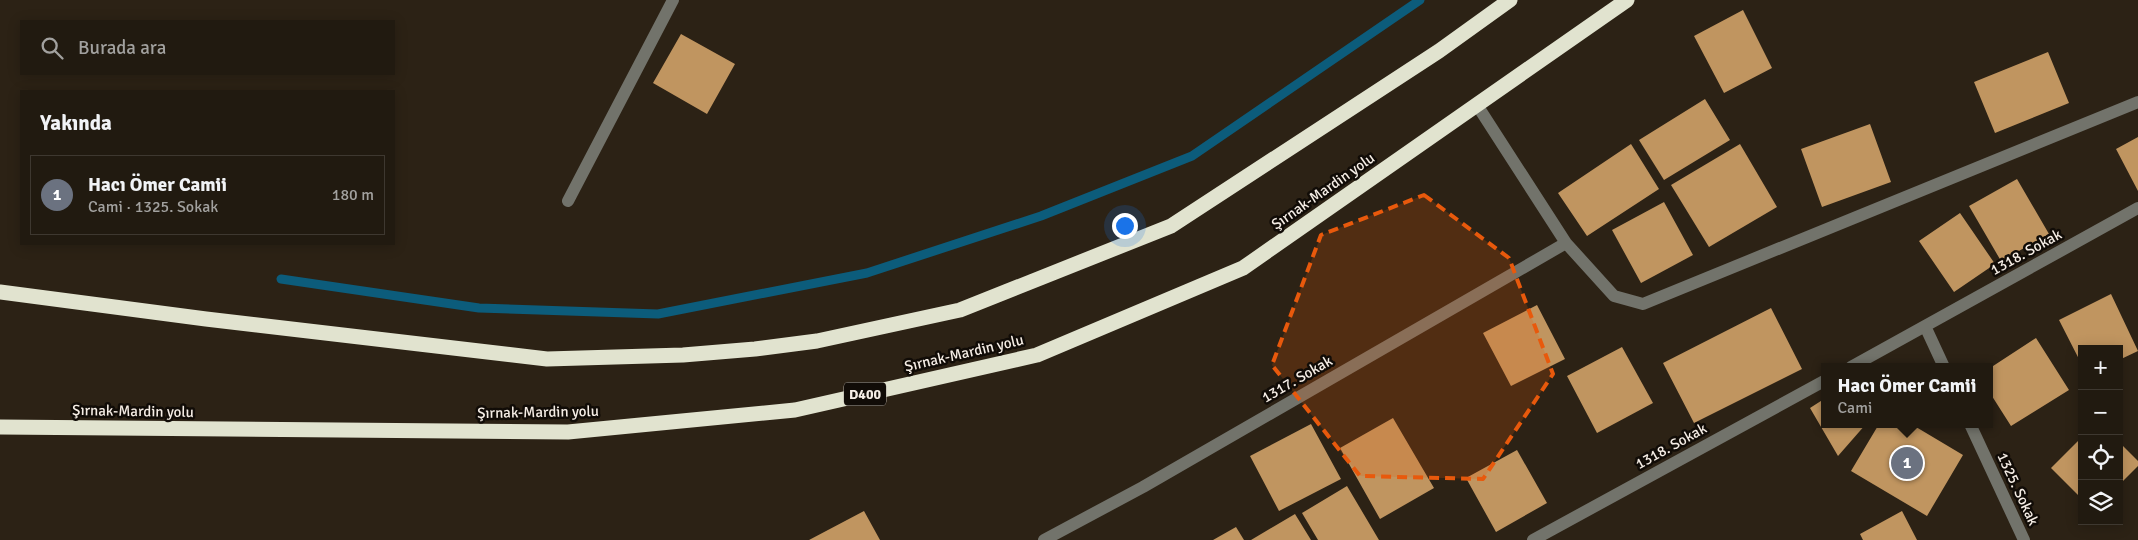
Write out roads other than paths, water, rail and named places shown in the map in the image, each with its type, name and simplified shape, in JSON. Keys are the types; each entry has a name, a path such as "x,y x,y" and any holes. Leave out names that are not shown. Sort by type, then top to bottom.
{"highway":[{"path":"0,292 206,319 547,359 683,355 755,350 817,341 960,310 1171,226 1439,51 1510,0"},
{"name":"Şırnak-Mardin yolu","path":"0,427 568,432 795,410 1037,354 1243,268 1627,0"}],"street":[{"path":"568,200 673,0"},
{"path":"1477,105 1566,243 1614,296 1643,304 2138,102"},
{"name":"1318. Sokak","path":"1858,363 2138,208"},
{"name":"1317. Sokak","path":"1044,540 1143,487 1566,243"},
{"path":"1925,326 1942,363"},
{"name":"1318. Sokak","path":"1534,540 1821,383"},
{"name":"1325. Sokak","path":"1972,428 2024,540"}],"waterway":[{"path":"281,279 479,308 658,314 867,273 1041,216 1192,156 1420,0"}],"place":[{"name":"Hacı Ömer Camii","path":"1907,463"}]}
